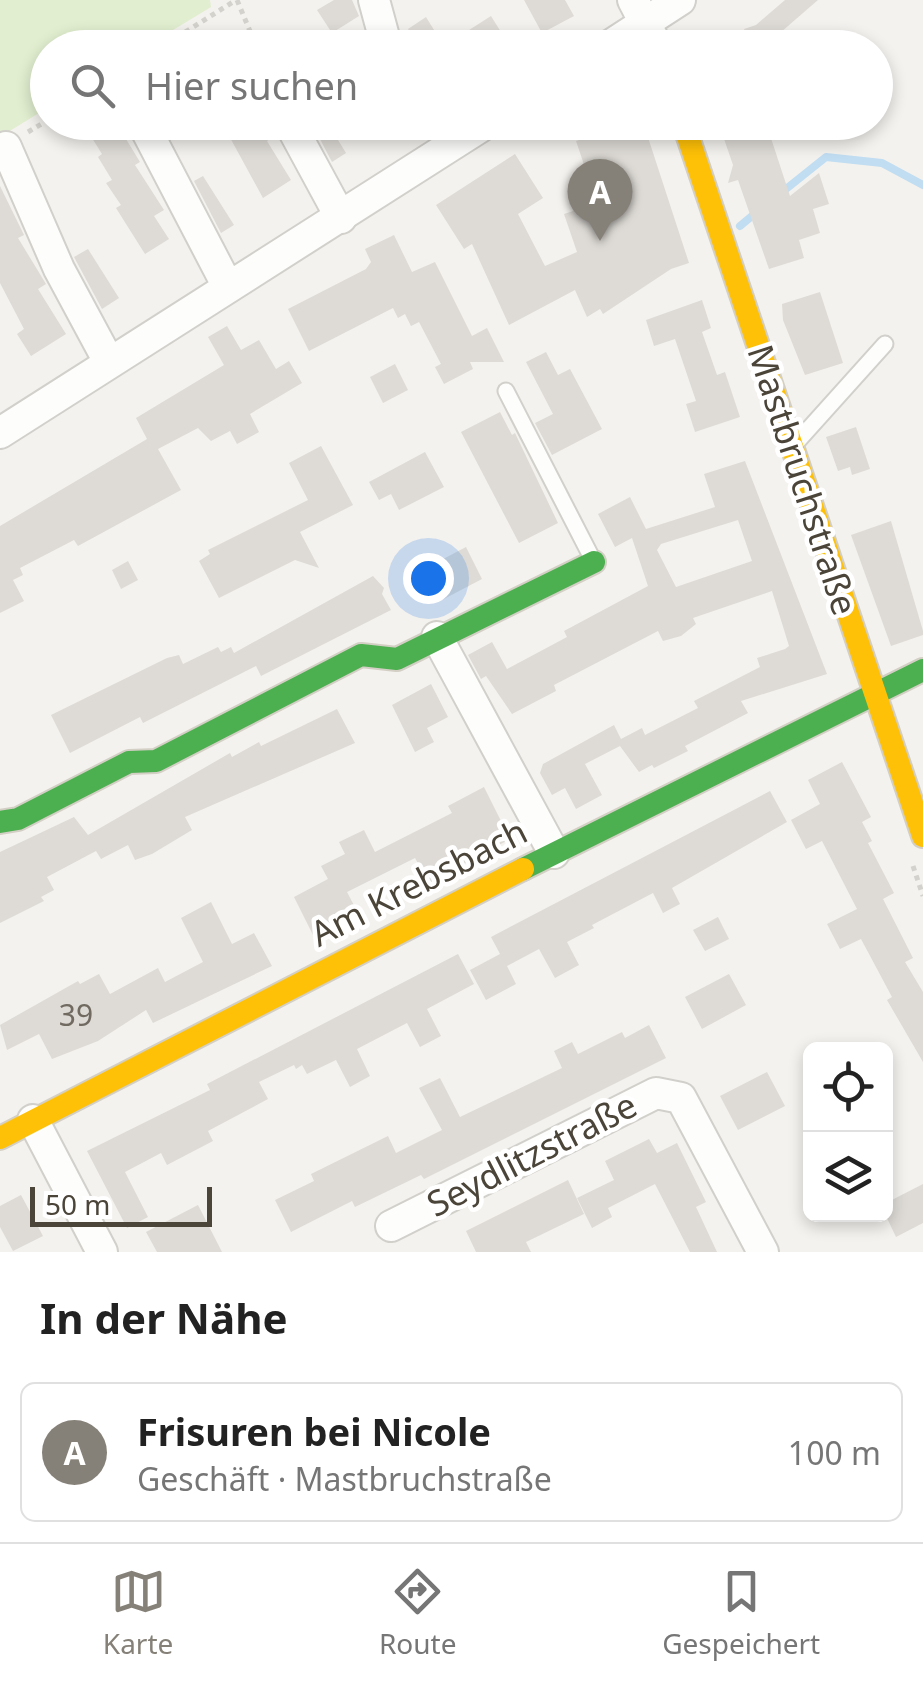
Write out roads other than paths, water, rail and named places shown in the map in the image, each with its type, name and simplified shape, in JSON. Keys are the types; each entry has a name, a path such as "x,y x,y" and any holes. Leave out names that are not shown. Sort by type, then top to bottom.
{"street":[{"path":"374,0 382,30"},
{"path":"645,23 680,0"},
{"path":"151,140 228,287"},
{"path":"299,140 340,218"},
{"path":"0,433 340,218 432,140"},
{"name":"Mastbruchstraße","path":"689,140 923,836"},
{"path":"6,147 59,269 110,362"},
{"path":"0,822 18,819 130,762 156,761 361,655 398,659 594,562"},
{"path":"438,637 554,853"},
{"name":"Am Krebsbach","path":"0,1138 554,853 923,670"},
{"name":"Seydlitzstraße","path":"390,1226 656,1093 681,1098 762,1252"},
{"path":"33,1120 102,1252"}],"lane":[{"path":"793,446 884,344"},
{"path":"506,391 594,562"}],"waterway":[{"path":"781,193 826,157 882,163 923,185"},
{"path":"740,226 758,211"}],"place":[{"name":"Frisuren bei Nicole","path":"600,241"}]}
